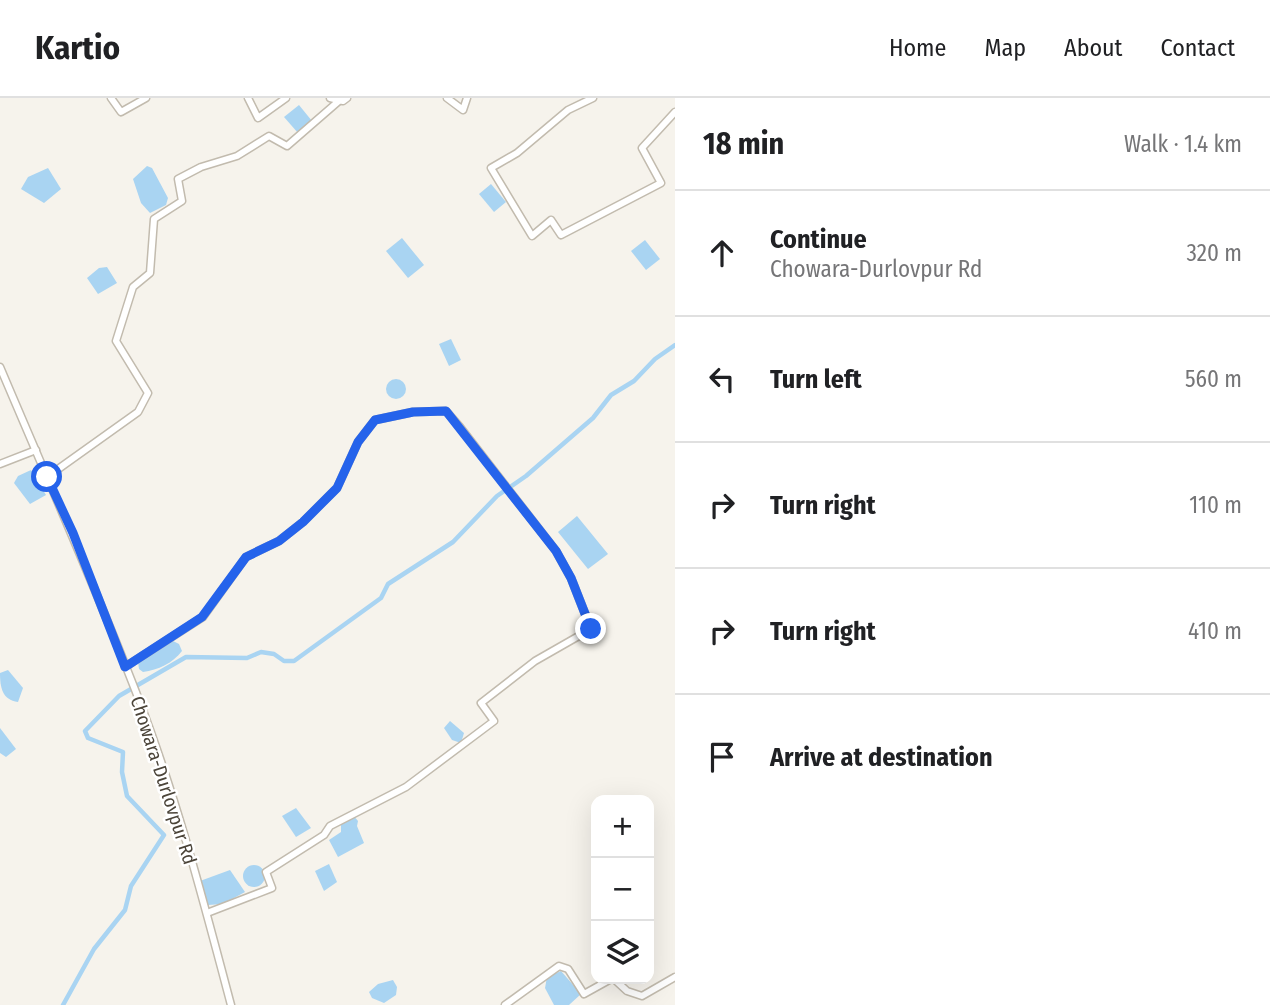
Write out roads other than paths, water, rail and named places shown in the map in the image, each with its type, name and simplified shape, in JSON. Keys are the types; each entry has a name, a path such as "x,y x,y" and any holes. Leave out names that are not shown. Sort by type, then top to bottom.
{"street":[{"path":"111,98 121,112 146,98"},
{"path":"248,98 258,118 286,98"},
{"path":"330,98 343,99"},
{"path":"447,98 463,110 467,98"},
{"path":"593,98 568,110 517,153 491,168 532,236 551,220 561,235 661,183 642,148 675,111"},
{"path":"47,477 138,412 148,393 117,341 133,287 150,273 153,219 182,201 178,178 201,167 237,156 269,136 287,146 343,99"},
{"name":"Chowara-Durlovpur Rd","path":"0,367 73,533 136,694 207,914 231,1005"},
{"path":"125,667 202,617 246,557 279,541 303,522 337,488 358,442 375,420 413,412 446,411 556,551 571,578 591,629 535,661 481,702 494,721 454,752 406,787 330,826 324,835 266,872 272,888 207,914"},
{"path":"0,464 36,450"},
{"path":"505,1005 559,966 568,969 584,994 603,984"},
{"path":"619,984 627,991 642,996 675,977"}],"water":[{"path":"299,105 312,121 298,133 284,117"},
{"path":"147,166 152,168 168,198 166,205 150,213 141,203 133,179"},
{"path":"48,168 61,189 44,203 21,189 28,177"},
{"path":"491,184 506,202 494,212 479,194"},
{"path":"402,238 424,265 408,278 386,251"},
{"path":"645,240 660,259 646,270 631,251"},
{"path":"107,267 117,283 98,294 87,278 99,268"},
{"path":"451,339 461,360 449,366 439,344"},
{"path":"392,379 400,379 406,389 400,399 392,399 386,393 386,385"},
{"path":"31,470 46,495 30,504 14,483 18,476"},
{"path":"577,516 608,554 588,569 558,532"},
{"path":"173,641 179,644 182,651 174,659 154,670 143,672 139,669 138,662"},
{"path":"8,670 23,688 18,702 8,699 1,688 0,673"},
{"path":"450,721 464,733 461,743 452,740 444,728"},
{"path":"0,728 16,749 6,757 0,753"},
{"path":"296,808 311,828 296,837 282,816"},
{"path":"353,815 358,821 357,826 364,843 338,857 329,840 341,832 341,822"},
{"path":"329,864 337,882 324,891 315,871"},
{"path":"254,865 262,868 265,876 262,884 254,887 246,884 243,876 246,868"},
{"path":"230,870 245,892 223,904 208,905 200,881"},
{"path":"561,971 581,994 569,1005 554,1005 545,988 547,977"},
{"path":"393,980 397,987 396,995 384,1003 372,998 369,992 378,984"}],"waterway":[{"path":"63,1005 94,949 125,910 131,886 164,835 127,796 122,772 123,752 88,738 85,731 119,696 186,657 247,658 261,652 274,654 284,661 294,661 381,598 388,584 453,542 497,496 526,476 593,418 611,395 634,381 655,359 675,345"}]}
